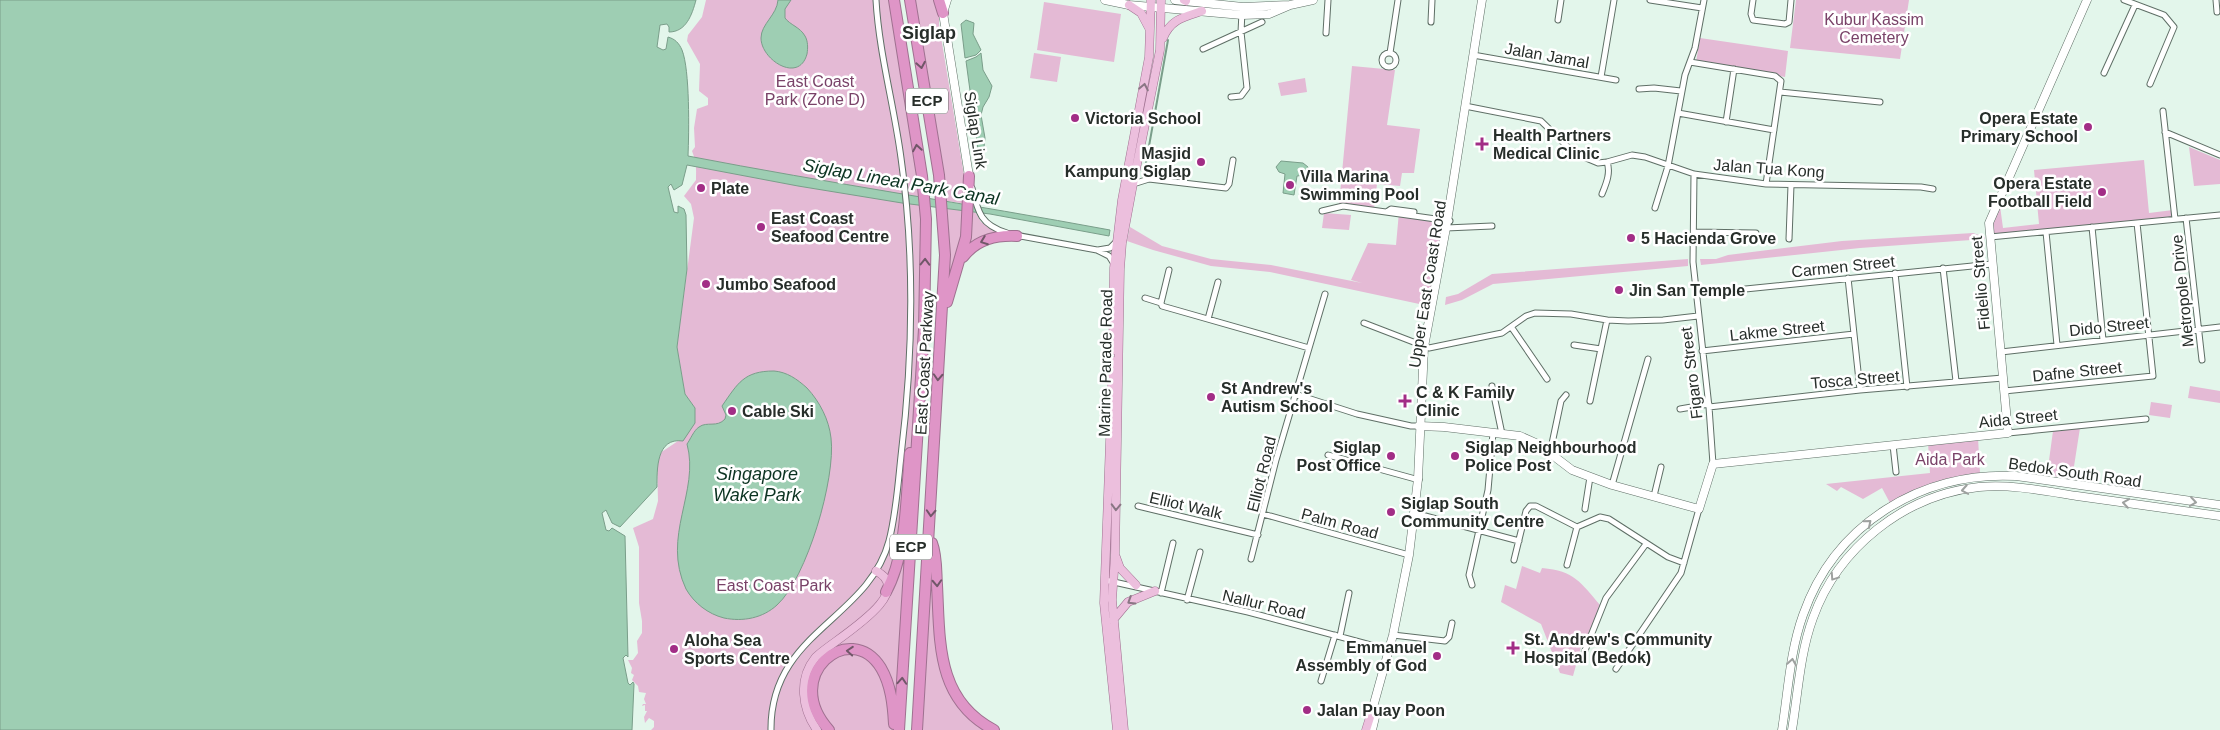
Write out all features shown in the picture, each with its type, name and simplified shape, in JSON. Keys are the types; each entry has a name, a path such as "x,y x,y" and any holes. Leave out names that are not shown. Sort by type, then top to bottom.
{"highway":[{"name":"East Coast Parkway","path":"894,0 925,208 923,363 899,730"},
{"name":"East Coast Parkway","path":"910,0 942,206 944,255 917,730"},
{"path":"940,0 943,13"},
{"path":"941,328 966,237 972,200 969,176"},
{"path":"959,262 971,248 986,239 1017,236"},
{"path":"886,592 895,573 900,551 914,413 923,363"},
{"path":"929,536 935,553 941,650 948,678 953,691 964,708 994,730"},
{"path":"829,730 815,709 812,696 813,681 816,670 824,660 835,653 847,650 867,655 875,660 882,670 891,696 894,730"}],"main road":[{"path":"943,13 947,0"},
{"path":"1105,0 1129,5 1161,4 1242,15 1270,14 1290,5"},
{"path":"1175,0 1243,7 1290,5 1309,1"},
{"path":"1475,56 1482,0"},
{"path":"1475,56 1486,0"},
{"name":"Fidelio Street","path":"2008,433 1989,222 2087,0"},
{"name":"Marine Parade Road","path":"1117,730 1106,621 1104,580 1112,432 1114,264 1122,200 1150,57 1151,4"},
{"name":"Marine Parade Road","path":"1124,730 1112,600 1115,556 1120,269 1122,243 1161,42 1161,4"},
{"path":"1129,5 1141,13 1151,32"},
{"path":"1161,42 1168,27 1175,20 1202,11"},
{"name":"Siglap Link","path":"943,13 969,176"},
{"name":"Upper East Coast Road","path":"1372,730 1413,556 1420,480 1426,347 1475,56"},
{"path":"1421,426 1497,433 1526,438 1572,470 1612,485 1699,509"},
{"name":"Aida Street","path":"1713,464 2008,433"},
{"name":"Figaro Street","path":"1699,509 1713,464"},
{"name":"Bedok South Road","path":"1782,730 1798,629 1813,591 1828,566 1848,541 1871,520 1903,499 1922,490 1952,480 1998,475 2220,505"},
{"name":"Bedok South Road","path":"1792,730 1807,638 1812,620 1825,590 1844,561 1866,539 1908,508 1952,492 1980,487 2000,487 2036,490 2220,516"},
{"name":"Upper East Coast Road","path":"1395,635 1416,514"},
{"path":"1115,556 1120,568 1136,585"},
{"path":"817,730 809,716 804,699 804,683 809,667 822,650 866,619 886,592 886,580 876,571"},
{"path":"1113,620 1128,602 1158,592"},
{"name":"Upper East Coast Road","path":"1367,730 1371,714 1380,693"}],"street":[{"path":"771,730 777,688 791,660 808,641 856,596 876,571 886,551 892,528 904,431 911,294 910,237 907,205 876,0"},
{"path":"1326,34 1328,0"},
{"path":"1390,53 1398,0"},
{"path":"1431,22 1432,0"},
{"path":"1558,20 1561,0"},
{"path":"1601,77 1614,0"},
{"path":"1650,0 1702,8"},
{"path":"1655,208 1668,166 1681,91 1690,62 1704,0"},
{"path":"1753,0 1751,14 1753,20 1758,22 1788,23 1791,0"},
{"path":"2124,0 2164,15 2174,27 2150,84"},
{"path":"2216,0 2217,12"},
{"path":"2104,74 2135,4"},
{"path":"1232,97 1241,96 1247,88 1241,32 1243,7"},
{"path":"1203,49 1262,22"},
{"name":"Jalan Jamal","path":"1475,56 1616,80"},
{"path":"1690,62 1775,76 1781,81 1766,184"},
{"path":"1726,122 1734,69"},
{"path":"1639,89 1654,88 1681,91"},
{"path":"1780,92 1880,102"},
{"name":"Jalan Tua Kong","path":"1467,106 1539,120 1577,155 1593,161 1606,162 1632,155 1694,174 1766,184 1921,187 1933,189"},
{"path":"2163,111 2175,219"},
{"path":"1678,113 1774,130"},
{"path":"2165,132 2220,155"},
{"path":"1136,169 1140,174 1149,179 1224,188 1229,184 1233,160"},
{"path":"1602,194 1608,180 1609,167 1606,162"},
{"name":"Figaro Street","path":"1694,174 1693,262 1709,406 1713,464"},
{"path":"1133,184 1149,179"},
{"path":"1789,239 1791,185"},
{"path":"972,200 980,214 992,228 1017,236 1098,250 1109,256 1114,264"},
{"path":"1322,211 1343,206 1388,211 1448,223 1492,226"},
{"path":"1990,237 2220,215"},
{"name":"Metropole Drive","path":"2186,218 2202,360"},
{"path":"2137,223 2149,335"},
{"path":"2092,227 2103,340"},
{"path":"1694,232 1756,233"},
{"path":"2046,232 2057,345"},
{"path":"1098,250 1110,248 1117,241"},
{"name":"Carmen Street","path":"1696,294 1992,264"},
{"path":"1943,268 1956,382"},
{"path":"1161,303 1169,270"},
{"path":"1895,273 1907,387"},
{"path":"1848,278 1860,390"},
{"path":"1208,319 1218,282"},
{"name":"Elliot Road","path":"1251,560 1276,460 1325,294"},
{"path":"1145,298 1161,303 1162,306 1309,348"},
{"path":"1426,347 1500,334 1512,328 1526,316 1535,313 1571,314 1607,320 1663,320 1698,316"},
{"path":"1590,401 1607,320"},
{"name":"Upper East Coast Road","path":"1364,323 1426,347"},
{"name":"Dido Street","path":"2001,352 2220,327"},
{"path":"1512,328 1547,379"},
{"name":"Lakme Street","path":"1702,350 1854,334"},
{"name":"Dafne Street","path":"2004,391 2153,376 2149,335"},
{"path":"1574,345 1601,348"},
{"path":"1612,485 1648,359"},
{"name":"Tosca Street","path":"1680,408 2003,378"},
{"path":"1472,584 1469,575 1488,490 1497,433 1492,386"},
{"path":"1296,394 1357,414 1411,426 1421,426"},
{"path":"1550,453 1561,401 1566,395"},
{"name":"Aida Street","path":"2008,433 2146,419"},
{"path":"1893,445 1896,472"},
{"path":"1328,455 1420,480"},
{"path":"1654,496 1661,467"},
{"path":"1585,509 1590,477"},
{"name":"Elliot Walk","path":"1138,506 1258,535"},
{"path":"1514,560 1526,511 1530,506 1536,506 1577,528"},
{"path":"1616,669 1681,573 1699,509"},
{"name":"Palm Road","path":"1263,514 1409,555"},
{"path":"1416,514 1519,541"},
{"path":"1567,565 1577,528 1596,518 1607,518 1668,557 1684,563"},
{"path":"1158,592 1173,543"},
{"path":"1584,653 1606,598 1646,544"},
{"path":"1187,600 1200,552"},
{"name":"Nallur Road","path":"1104,580 1136,585 1187,600 1248,612 1391,651"},
{"path":"1321,681 1338,636 1350,593"},
{"path":"1395,635 1445,641 1452,623"}],"green space":[{"name":"East Coast Park","path":"706,0 894,0 926,219 899,730 651,730 654,727 654,721 649,718 645,723 644,717 647,711 645,711 645,705 642,706 646,704 644,699 646,693 639,692 638,686 632,680 634,675 631,673 632,668 628,660 633,660 638,653 637,641 642,633 639,603 639,547 633,528 653,519 658,501 657,461 660,453 678,441 693,419 695,408 685,394 677,347 694,218 691,204 684,196 696,180 696,169 692,151 695,147 694,128 697,109 708,105 708,98 699,91 700,64 687,41 688,35 702,17"},
{"path":"911,0 942,0 939,25 964,175 973,205 941,200"},
{"name":"Kubur Kassim Cemetery","path":"1796,0 1909,0 1900,59 1790,48"},
{"path":"1044,2 1121,14 1114,62 1037,50"},
{"path":"1700,38 1788,51 1785,77 1696,62"},
{"path":"1034,53 1061,57 1057,82 1030,78"},
{"path":"1352,66 1395,70 1387,125 1420,129 1414,173 1402,173 1400,186 1377,184 1374,209 1339,205"},
{"path":"1305,78 1307,92 1281,96 1278,83"},
{"path":"2189,147 2220,160 2220,184 2194,186"},
{"path":"2144,160 2149,213 2173,210 2174,219 1991,236 1990,230 2000,206 2003,228 2039,224 2034,170"},
{"path":"942,208 975,212 981,222 999,232 999,239 971,250 957,272 942,329"},
{"path":"1399,212 1446,219 1433,297 1426,296 1424,305 1270,272 1211,266 1127,241 1130,227 1162,246 1211,259 1271,265 1362,283 1351,280 1368,243 1396,245"},
{"path":"1324,213 1351,215 1349,230 1322,228"},
{"path":"1973,233 1985,237 1985,239 1860,248 1701,265 1700,259 1716,259 1728,255 1842,241"},
{"path":"1688,259 1688,266 1493,284 1462,300 1445,305 1446,297 1458,294 1492,274"},
{"path":"2190,386 2220,391 2220,403 2188,398"},
{"path":"2151,402 2172,405 2170,418 2149,415"},
{"path":"2080,428 2072,479 2047,475 2053,431"},
{"name":"Aida Park","path":"1978,438 1980,473 1935,482 1890,503 1882,488 1863,499 1841,487 1837,491 1826,484 1930,473 1928,443"},
{"path":"929,536 939,625 953,691 994,730 917,730"},
{"path":"1522,566 1540,573 1542,568 1570,575 1582,584 1601,606 1584,648 1581,647 1573,676 1560,673 1541,624 1501,602 1505,585 1516,589"}],"water":[{"path":"0,0 696,0 690,17 680,29 669,32 667,24 660,25 657,47 663,50 666,49 668,37 673,39 680,45 685,59 689,117 688,156 1110,230 1109,236 990,214 902,203 798,186 687,165 682,185 674,190 671,184 668,187 674,212 678,213 678,206 684,209 686,215 687,269 677,347 685,394 695,408 695,423 683,441 674,441 663,449 658,464 657,487 620,527 612,523 606,510 602,513 606,530 609,531 612,528 625,536 628,657 626,655 623,658 628,683 630,685 633,682 634,684 632,730 0,730"},
{"path":"778,0 791,0 785,9 785,18 800,30 807,40 807,54 803,63 796,67 781,66 773,61 763,46 762,33 775,10"},
{"path":"966,20 974,23 973,34 981,50 976,55 965,58 961,24"},
{"path":"981,53 983,70 992,86 981,115 985,138 983,156 979,157 966,61"},
{"name":"Villa Marina Swimming Pool","path":"1281,161 1303,163 1308,167 1308,172 1305,175 1297,176 1294,195 1283,193 1285,174 1279,172 1276,167"},
{"name":"Singapore Wake Park","path":"774,371 792,376 807,388 820,405 826,418 831,438 829,477 809,551 788,592 777,605 759,616 745,619 724,618 707,611 693,599 686,589 679,570 677,551 679,532 689,479 690,462 687,444 697,428 705,424 719,423 725,419 726,415 722,406 743,380 755,373"}],"waterway":[{"path":"1144,174 1168,40"}],"place":[{"name":"Victoria School","path":"1075,118"},
{"name":"Opera Estate Primary School","path":"2088,127"},
{"name":"Health Partners Medical Clinic","path":"1482,144"},
{"name":"Masjid Kampung Siglap","path":"1201,162"},
{"name":"Villa Marina Swimming Pool","path":"1290,185"},
{"name":"Plate","path":"701,188"},
{"name":"Opera Estate Football Field","path":"2102,192"},
{"name":"East Coast Seafood Centre","path":"761,227"},
{"name":"5 Hacienda Grove","path":"1631,238"},
{"name":"Jumbo Seafood","path":"706,284"},
{"name":"Jin San Temple","path":"1619,290"},
{"name":"St Andrew's Autism School","path":"1211,397"},
{"name":"C & K Family Clinic","path":"1405,401"},
{"name":"Cable Ski","path":"732,411"},
{"name":"Siglap Post Office","path":"1391,456"},
{"name":"Siglap Neighbourhood Police Post","path":"1455,456"},
{"name":"Siglap South Community Centre","path":"1391,512"},
{"name":"St. Andrew's Community Hospital (Bedok)","path":"1513,648"},
{"name":"Aloha Sea Sports Centre","path":"674,649"},
{"name":"Emmanuel Assembly of God","path":"1437,656"},
{"name":"Jalan Puay Poon","path":"1307,710"}],"district":[{"name":"Siglap","path":"929,33"}],"park label":[{"name":"East Coast Park (Zone D)","path":"815,90"}],"water label":[{"name":"Siglap Linear Park Canal","path":"901,182"}]}
